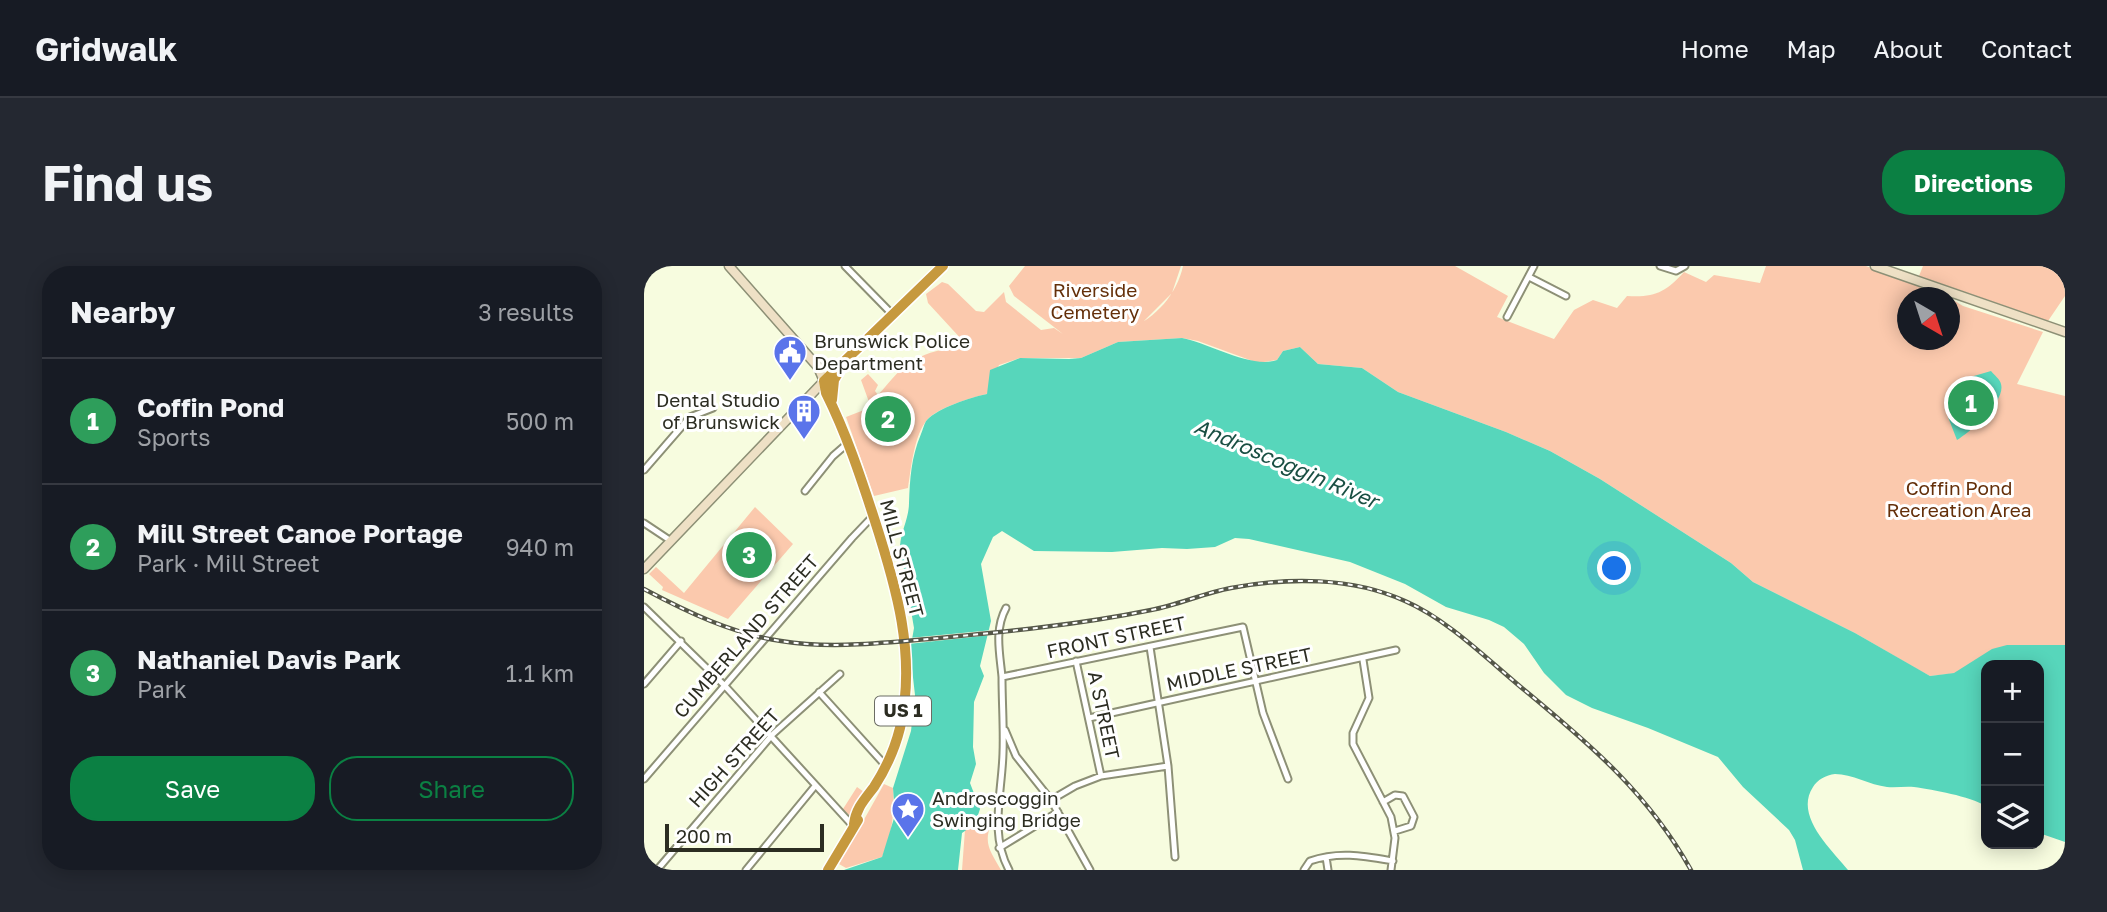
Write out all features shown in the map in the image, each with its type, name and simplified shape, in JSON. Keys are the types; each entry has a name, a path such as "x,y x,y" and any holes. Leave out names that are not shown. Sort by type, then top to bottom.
{"highway":[{"path":"824,381 943,266"},
{"path":"832,404 834,380 849,355"},
{"name":"MILL STREET","path":"824,381 896,586 906,654 903,715 895,746 862,815 853,825 828,870"}],"street":[{"path":"644,569 824,381 818,367 730,266"},
{"path":"845,266 892,314"},
{"path":"1507,317 1534,266"},
{"path":"1660,266 1676,271 1685,267"},
{"path":"1875,266 2065,332"},
{"path":"1529,277 1566,296"},
{"path":"644,470 690,417 713,408"},
{"path":"806,491 833,456 848,443"},
{"name":"CUMBERLAND STREET","path":"644,779 873,516"},
{"path":"644,523 671,541"},
{"path":"644,607 725,686 853,825"},
{"path":"1006,608 1001,617 998,634 1003,726 997,824 999,848 1009,870"},
{"name":"FRONT STREET","path":"1002,681 1076,662 1243,627 1255,680"},
{"path":"644,684 681,642"},
{"path":"1150,647 1168,766 1175,857"},
{"name":"MIDDLE STREET","path":"1089,718 1255,680 1363,660 1396,650"},
{"path":"1363,660 1369,698 1353,733 1353,744 1395,831 1391,870"},
{"name":"A STREET","path":"1076,662 1101,776"},
{"name":"HIGH STREET","path":"657,870 771,737 840,674"},
{"path":"1255,680 1288,779"},
{"path":"818,692 885,765"},
{"path":"1003,726 1016,756 1051,800 1090,870"},
{"path":"1051,800 1075,786 1101,776 1168,766"},
{"path":"746,870 815,786"},
{"path":"1383,802 1395,796 1403,796 1414,817 1411,826 1395,831"},
{"path":"999,848 1058,812"},
{"path":"1304,870 1310,861 1349,854 1393,861"},
{"path":"1326,857 1328,870"}],"green space":[{"path":"1025,266 1181,266 1172,292 1183,266 1455,266 1508,296 1497,317 1554,339 1574,310 1593,300 1617,308 1627,296 1652,295 1665,289 1684,272 1706,282 1714,275 1760,283 1766,266 1866,266 1922,287 1897,287 1897,350 1960,350 1960,304 2043,332 2017,384 2065,396 2065,647 2008,660 1981,660 1981,671 1930,676 1855,633 1753,582 1731,563 1600,479 1550,451 1398,392 1362,368 1318,364 1300,347 1283,351 1277,360 1258,363 1198,341 1182,338 1118,342 1081,358 1020,358 999,365 987,394 946,407 927,420 916,443 908,488 874,496 846,417 864,410 869,402 861,380 868,374 878,385 875,391 878,395 913,360 963,341 928,303 926,294 942,282 948,284 976,311 984,312 1004,292 1006,302 1041,330 1054,328 1063,334 1014,296 1009,286","holes":["1171,294 1156,312 1144,321"]},
{"path":"1923,266 2065,266 2065,296 2048,321 1960,290 1960,287 1951,287 1919,276"},
{"path":"755,507 793,544 728,619 662,590 663,587 649,574 656,567 684,593"},
{"path":"884,784 893,788 894,806 882,857 846,868 839,864"},
{"path":"857,787 864,792 850,816 843,809"},
{"path":"980,818 991,824 988,843 1001,870 962,870 965,830 975,827"}],"water":[{"name":"Androscoggin River","path":"1182,338 1243,358 1267,362 1277,360 1283,351 1300,347 1318,364 1362,368 1398,392 1550,451 1600,479 1731,563 1753,582 1855,633 1930,676 1954,673 1992,649 2007,645 2065,645 2065,842 2044,835 2044,660 1981,660 1981,804 1941,792 1914,787 1887,787 1848,776 1828,775 1813,787 1808,798 1808,809 1817,832 1848,870 1803,870 1795,840 1789,830 1743,787 1718,757 1592,708 1566,695 1544,673 1524,644 1504,627 1446,607 1405,584 1350,562 1249,539 1235,538 1215,547 1187,549 1034,551 1002,531 993,537 981,564 991,621 980,666 984,676 974,702 973,747 976,764 970,783 980,809 975,824 962,833 958,870 844,870 882,857 895,815 893,788 911,731 915,695 910,651 914,628 900,546 909,509 913,460 926,421 947,407 987,394 990,370 1020,358 1081,358 1118,342"},
{"path":"1991,371 2001,384 1998,399 1978,423 1957,440 1948,417 1948,396 1967,378"}],"pier":[{"path":"993,630 991,635 908,644 909,638"}],"railway":[{"path":"644,589 694,614 745,633 781,641 836,645 929,639 1068,624 1151,610 1253,584 1320,581 1363,587 1405,601 1438,619 1575,732 1638,795 1675,843 1691,870"}],"place":[{"name":"Brunswick Police Department","path":"790,382"},
{"name":"Coffin Pond","path":"1971,403"},
{"name":"Mill Street Canoe Portage","path":"888,419"},
{"name":"Dental Studio of Brunswick","path":"804,441"},
{"name":"Nathaniel Davis Park","path":"749,555"},
{"name":"Androscoggin Swinging Bridge","path":"908,839"}],"park label":[{"name":"Riverside Cemetery","path":"1095,301"},
{"name":"Coffin Pond Recreation Area","path":"1959,499"}]}
